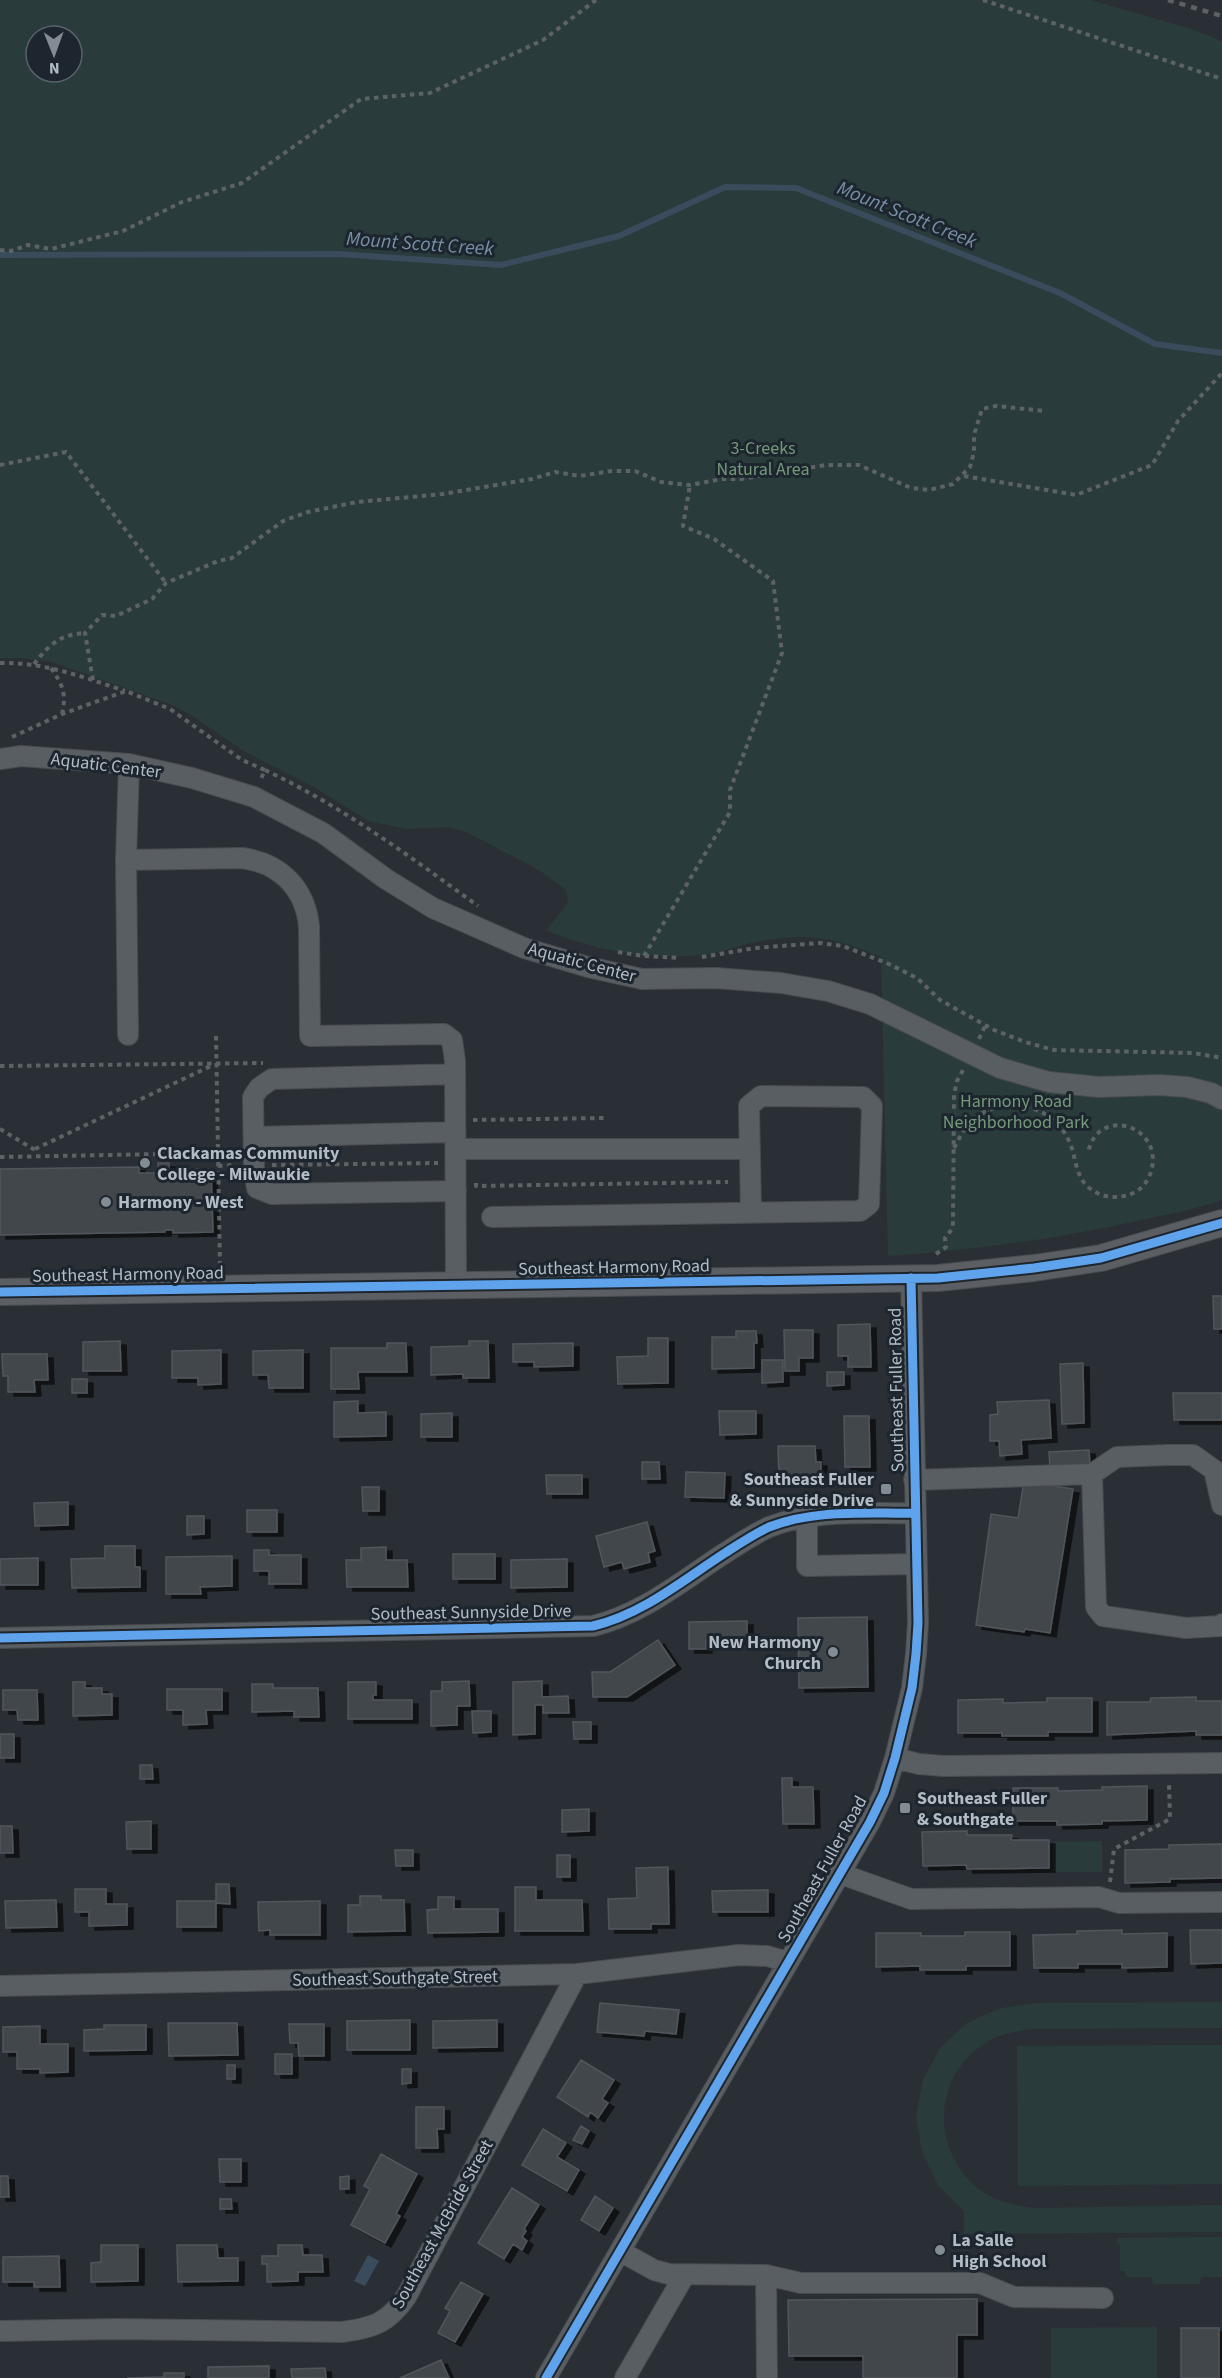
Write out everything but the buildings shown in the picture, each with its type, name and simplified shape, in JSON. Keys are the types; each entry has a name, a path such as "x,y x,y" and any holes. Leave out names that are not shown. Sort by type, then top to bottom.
{"main road":[{"name":"Southeast Harmony Road","path":"0,1292 911,1278 987,1274 1070,1264 1128,1251 1222,1223"}],"street":[{"name":"Aquatic Center","path":"0,759 21,756 129,764 192,778 254,797 323,833 386,879 433,908 524,948 588,967 642,979 716,978 781,983 828,991 870,1004 945,1043 1000,1068 1049,1082 1099,1087 1159,1085 1187,1087 1222,1099"},
{"path":"128,1035 126,860 129,764"},
{"path":"126,860 242,858 259,860 284,876 300,891 308,909 310,1036 444,1034 452,1040 455,1050 451,1148 456,1191 456,1286"},
{"path":"455,1074 272,1079 259,1088 254,1097 254,1137 258,1188 272,1194 456,1191"},
{"path":"492,1217 860,1211 869,1204 872,1106 863,1096 761,1096 749,1106 751,1212"},
{"path":"254,1137 451,1148 750,1149"},
{"name":"Southeast Fuller Road","path":"546,2378 841,1874 884,1793 912,1688 916,1654 911,1278"},
{"path":"914,1479 1092,1474 1117,1457 1193,1455 1214,1470 1222,1505"},
{"path":"1092,1474 1096,1607 1103,1616 1199,1629 1222,1624"},
{"name":"Southeast Sunnyside Drive","path":"0,1638 593,1626 619,1619 651,1602 767,1528 807,1517 829,1514 915,1513"},
{"path":"807,1517 807,1566 916,1564"},
{"path":"895,1758 919,1764 944,1766 1222,1763"},
{"path":"841,1874 911,1899 1099,1897 1119,1903 1222,1902"},
{"name":"Southeast Southgate Street","path":"0,1986 577,1974 739,1955 767,1956 788,1962"},
{"name":"Southeast McBride Street","path":"0,2331 116,2329 342,2332 379,2324 391,2316 406,2297 577,1974"},
{"path":"620,2251 654,2270 684,2276 766,2275 801,2283 980,2283 1014,2297 1103,2298"},
{"path":"766,2275 767,2378"},
{"path":"625,2378 684,2276"}],"path":[{"path":"0,250 11,251 28,245 51,249 123,231 182,202 242,183 361,99 430,93 543,40 596,0"},
{"path":"983,0 1222,78"},
{"path":"963,476 1076,495 1152,465 1178,421 1222,373"},
{"path":"34,664 47,647 70,634 85,633 102,615 116,616 152,599 166,583 218,561 232,558 283,521 308,512 357,502 442,494 532,479 555,472 580,476 611,471 635,471 661,482 690,485 826,465 859,465 911,488 930,490 953,484 970,467 974,452 974,435 982,409 996,406 1045,411"},
{"path":"0,465 66,452 166,583"},
{"path":"644,956 730,812 730,790 782,653 773,580 714,539 683,526 690,485"},
{"path":"85,633 93,680"},
{"path":"0,663 51,667 126,691 170,709 242,760 310,791 408,854 480,907"},
{"path":"51,667 63,685 65,704 62,714"},
{"path":"10,738 62,714 126,691"},
{"path":"254,797 265,770"},
{"path":"696,957 793,945 820,943 843,946 917,978 940,999 985,1026 1025,1042 1054,1050 1194,1053 1222,1058"},
{"path":"610,951 644,956 688,957"},
{"path":"936,1254 946,1247 945,1238 952,1229 953,1223 954,1095 957,1081 985,1026"},
{"path":"216,1036 220,1289"},
{"path":"0,1066 217,1063"},
{"path":"35,1149 217,1063"},
{"path":"954,1148 964,1128 982,1113 1010,1105 1024,1106 1043,1112 1054,1119 1070,1142 1081,1177 1092,1190 1102,1196 1128,1195 1139,1190 1150,1175 1153,1155 1150,1143 1143,1134 1126,1126 1113,1124 1098,1133 1091,1141 1088,1153"},
{"path":"471,1120 604,1118"},
{"path":"0,1130 35,1149"},
{"path":"268,1165 451,1148"},
{"path":"35,1149 35,1156"},
{"path":"0,1157 218,1153"},
{"path":"218,1166 243,1165"},
{"path":"476,1177 476,1186 728,1182"},
{"path":"1108,1900 1114,1848 1170,1819 1169,1763"}],"green space":[{"name":"3-Creeks Natural Area","path":"0,0 1090,0 1192,29 1222,41 1222,1200 1110,1227 1047,1238 952,1251 888,1256 881,957 834,941 806,937 757,942 703,955 651,955 599,948 546,931 568,902 566,890 539,870 466,832 449,827 406,829 368,821 314,787 247,753 191,715 172,705 52,662 0,658"},
{"path":"1102,1841 1102,1872 1054,1872 1054,1842"},
{"path":"1222,2002 1222,2028 1031,2029 999,2036 978,2048 962,2064 951,2083 945,2104 944,2126 949,2147 959,2168 975,2186 995,2199 1034,2208 1222,2205 1222,2232 964,2234 964,2211 938,2185 922,2152 916,2116 923,2080 940,2048 967,2023 1001,2008 1037,2003"},
{"path":"1222,2045 1222,2184 1018,2186 1017,2046"},
{"path":"1222,2237 1222,2277 1201,2277 1200,2284 1153,2284 1152,2277 1126,2277 1125,2271 1120,2271 1120,2245 1117,2244 1117,2238"},
{"path":"1157,2327 1157,2378 1051,2378 1051,2328"}],"water":[{"path":"368,2255 379,2261 365,2286 354,2281"}],"waterway":[{"name":"Mount Scott Creek","path":"0,255 338,254 501,265 619,236 725,187 796,188 1060,293 1155,344 1222,353"}],"railway":[{"path":"1168,0 1222,16"}],"cycle path":[{"path":"0,1292 938,1278 1101,1258 1222,1223"},
{"path":"546,2378 870,1822 884,1793 912,1688 918,1623 911,1278"},
{"path":"0,1638 593,1626 611,1621 646,1605 741,1543 769,1527 786,1521 822,1515 915,1513"}],"place":[{"name":"Clackamas Community College - Milwaukie","path":"145,1163"},
{"name":"Harmony - West","path":"106,1202"},
{"name":"Southeast Fuller & Sunnyside Drive","path":"886,1489"},
{"name":"New Harmony Church","path":"833,1652"},
{"name":"Southeast Fuller & Southgate","path":"905,1808"},
{"name":"La Salle High School","path":"940,2250"}],"park label":[{"name":"Harmony Road Neighborhood Park","path":"1016,1111"}]}
